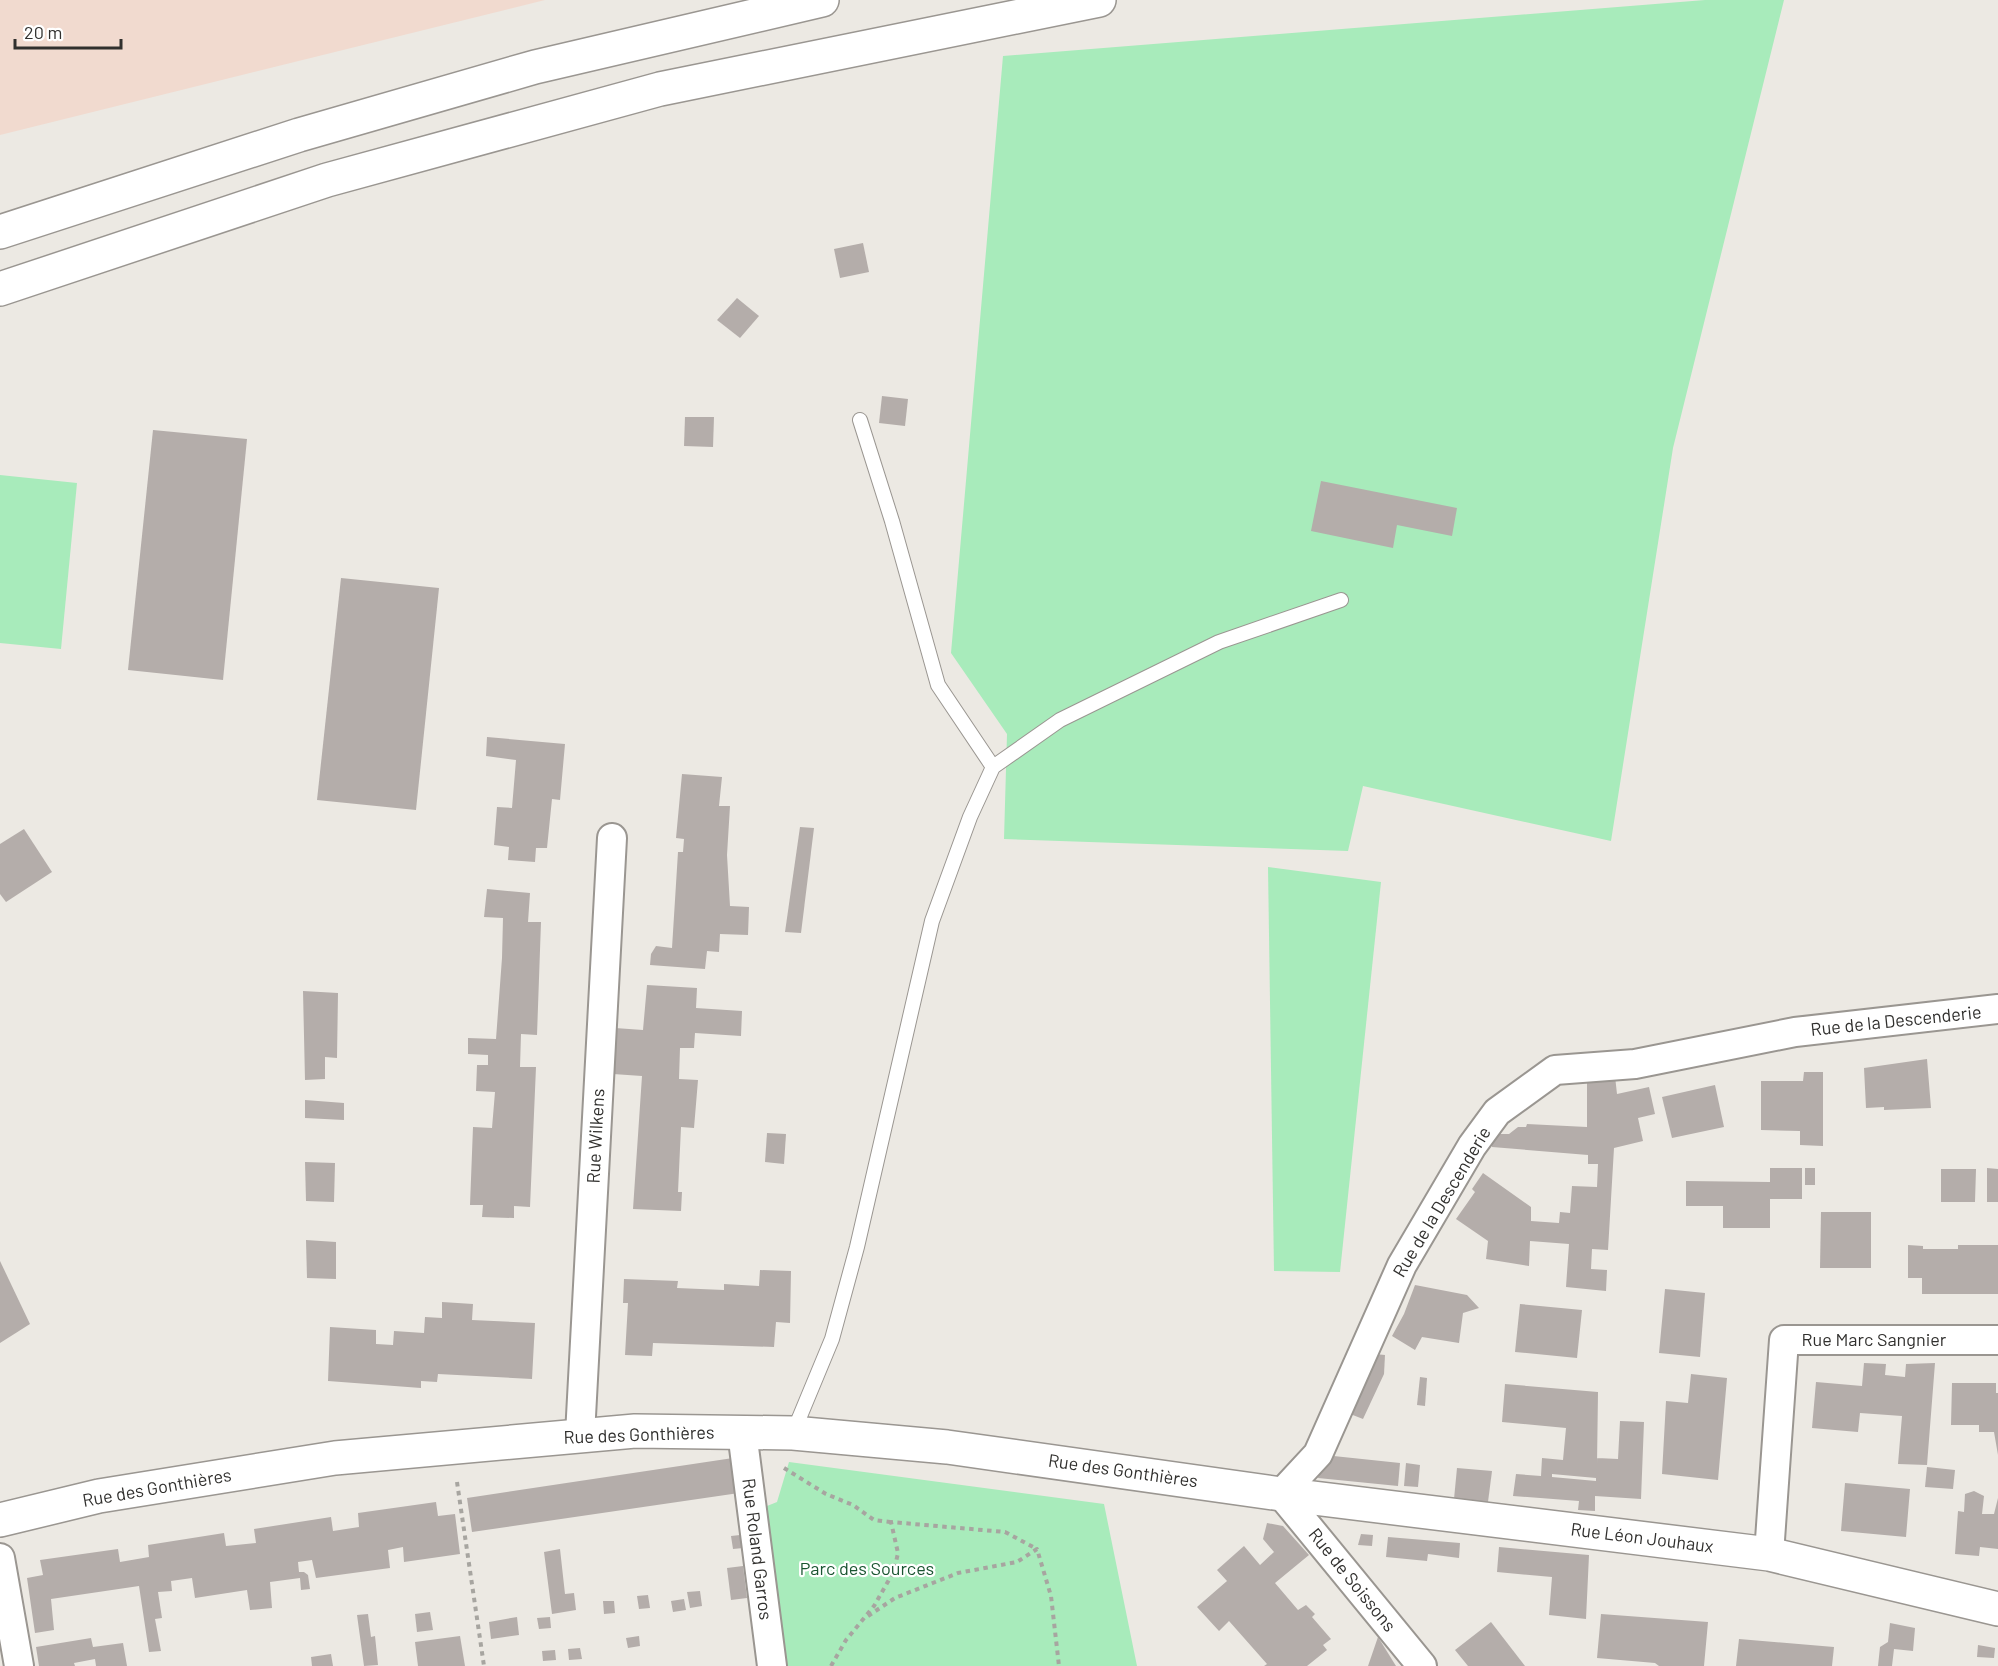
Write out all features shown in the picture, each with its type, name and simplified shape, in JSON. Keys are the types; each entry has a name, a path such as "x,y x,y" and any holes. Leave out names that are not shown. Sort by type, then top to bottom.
{"main road":[{"path":"0,232 299,135 523,70 822,0"},
{"path":"0,289 327,180 660,89 1099,0"},
{"name":"Rue des Gonthières","path":"0,1520 99,1496 334,1458 635,1431 743,1436 793,1433 947,1447 1281,1494"},
{"name":"Rue Léon Jouhaux","path":"1281,1494 1769,1554 1998,1609"}],"street":[{"name":"Rue Wilkens","path":"580,1435 612,838"},
{"name":"Rue de la Descenderie","path":"1281,1494 1318,1454 1402,1265 1472,1146 1497,1112 1555,1070 1635,1064 1795,1032 1998,1009"},
{"name":"Rue Marc Sangnier","path":"1769,1554 1784,1340 1998,1340"},
{"name":"Rue Roland Garros","path":"743,1436 772,1666"},
{"name":"Rue de Soissons","path":"1281,1494 1422,1666"},
{"path":"0,1558 19,1666"}],"lane":[{"path":"860,420 892,521 938,685 993,767"},
{"path":"793,1433 832,1339 857,1246 932,921 970,817 993,767 1060,720 1219,642 1341,600"}],"path":[{"path":"743,1436 826,1494 854,1505 874,1520 1005,1532 1037,1549 1052,1596 1059,1666"},
{"path":"457,1481 484,1666"},
{"path":"831,1666 846,1640 874,1606 894,1570 898,1553 891,1522"},
{"path":"862,1620 895,1598 958,1573 1017,1562 1037,1549"}],"shaded area":[{"path":"0,0 545,0 0,135"}],"green space":[{"path":"1705,0 1784,0 1673,448 1611,841 1363,786 1348,851 1004,839 1007,734 951,653 1003,56"},
{"path":"0,475 77,483 61,649 0,643"},
{"path":"1268,867 1381,882 1340,1272 1274,1271"},
{"name":"Parc des Sources","path":"789,1462 1104,1504 1137,1666 782,1666 762,1508 777,1502"}],"building":[{"path":"863,243 869,272 840,278 834,249"},
{"path":"737,298 759,316 740,338 717,320"},
{"path":"882,396 908,399 905,426 879,423"},
{"path":"685,417 714,417 713,447 684,446"},
{"path":"153,430 247,439 223,680 128,670"},
{"path":"1321,481 1457,508 1452,536 1397,525 1393,548 1311,531"},
{"path":"341,578 439,588 416,810 317,800"},
{"path":"487,737 565,744 560,800 552,799 547,848 536,848 535,862 508,860 509,847 494,845 497,807 512,808 516,760 486,756"},
{"path":"682,774 722,777 719,806 730,806 727,855 730,906 749,907 748,935 720,934 719,952 707,951 705,969 650,965 651,954 656,946 672,948 678,852 683,852 684,839 676,838"},
{"path":"800,827 814,828 801,933 785,932"},
{"path":"24,829 52,872 6,902 0,894 0,844"},
{"path":"487,889 530,893 528,922 541,922 537,1035 521,1034 520,1067 536,1067 530,1207 514,1206 514,1218 482,1217 483,1205 470,1205 473,1127 492,1128 495,1092 476,1091 477,1065 488,1065 488,1055 468,1054 468,1038 496,1039 503,918 484,917"},
{"path":"647,985 697,988 696,1008 742,1011 741,1036 695,1033 694,1048 680,1048 679,1079 698,1080 694,1128 681,1127 678,1192 682,1192 681,1211 633,1209 642,1076 613,1074 615,1028 643,1030"},
{"path":"303,991 338,993 337,1058 325,1057 325,1079 305,1080"},
{"path":"1927,1059 1931,1108 1884,1110 1884,1107 1866,1108 1864,1068"},
{"path":"1804,1072 1823,1072 1823,1146 1800,1145 1800,1131 1761,1130 1761,1081 1803,1081"},
{"path":"1615,1076 1617,1094 1649,1087 1655,1114 1638,1118 1643,1141 1614,1148 1608,1250 1592,1249 1591,1269 1607,1270 1606,1291 1566,1287 1569,1244 1530,1241 1529,1266 1486,1259 1488,1241 1456,1219 1475,1192 1472,1189 1483,1173 1531,1207 1531,1221 1559,1223 1560,1212 1570,1213 1572,1186 1597,1187 1598,1164 1588,1164 1588,1155 1492,1147 1492,1138 1496,1134 1509,1134 1518,1127 1526,1127 1527,1124 1587,1127 1587,1082"},
{"path":"1715,1085 1724,1127 1672,1138 1662,1097"},
{"path":"305,1100 344,1103 344,1120 305,1118"},
{"path":"767,1133 786,1134 784,1164 765,1162"},
{"path":"305,1162 335,1163 334,1202 306,1201"},
{"path":"1770,1168 1802,1168 1802,1199 1770,1199 1770,1228 1723,1228 1723,1206 1686,1206 1686,1181 1770,1182"},
{"path":"1805,1168 1815,1168 1815,1185 1805,1185"},
{"path":"1987,1168 1998,1169 1998,1202 1987,1202"},
{"path":"1941,1169 1976,1169 1975,1202 1941,1202"},
{"path":"1821,1212 1871,1212 1871,1268 1820,1268"},
{"path":"306,1240 336,1242 336,1279 307,1278"},
{"path":"1908,1245 1923,1246 1923,1249 1958,1249 1958,1245 1998,1245 1998,1294 1922,1294 1922,1278 1908,1278"},
{"path":"0,1261 30,1324 0,1343"},
{"path":"760,1270 791,1271 790,1323 776,1322 774,1347 653,1343 652,1356 625,1355 628,1303 623,1303 624,1279 678,1281 677,1288 724,1290 724,1284 759,1286"},
{"path":"1415,1285 1467,1295 1479,1308 1463,1313 1459,1343 1422,1337 1415,1350 1392,1336 1404,1314"},
{"path":"1665,1289 1705,1293 1700,1357 1659,1353"},
{"path":"442,1302 473,1304 472,1320 535,1323 532,1379 438,1374 437,1382 421,1381 421,1388 328,1381 330,1327 376,1330 376,1344 393,1345 394,1331 424,1333 425,1317 442,1318"},
{"path":"1520,1304 1582,1310 1577,1358 1515,1352"},
{"path":"1365,1353 1385,1355 1384,1374 1363,1419 1340,1410"},
{"path":"1864,1363 1886,1364 1885,1375 1905,1377 1906,1364 1935,1363 1927,1465 1898,1464 1902,1416 1860,1413 1858,1432 1812,1428 1816,1382 1862,1386"},
{"path":"1691,1374 1727,1378 1718,1480 1662,1474 1666,1401 1688,1403"},
{"path":"1420,1377 1427,1378 1425,1406 1417,1405"},
{"path":"1952,1383 1996,1383 1998,1455 1994,1432 1979,1432 1979,1425 1951,1425"},
{"path":"1505,1384 1598,1392 1597,1458 1618,1459 1620,1421 1644,1422 1641,1499 1595,1496 1595,1511 1578,1510 1579,1501 1513,1496 1516,1474 1541,1476 1542,1458 1563,1460 1566,1428 1502,1422","holes":["1552,1474 1596,1478 1596,1481 1552,1477"]},
{"path":"1324,1455 1400,1463 1398,1486 1318,1478"},
{"path":"733,1458 739,1493 472,1532 467,1498"},
{"path":"1406,1463 1420,1465 1418,1487 1404,1486"},
{"path":"1927,1467 1955,1470 1953,1489 1925,1487"},
{"path":"1457,1468 1492,1471 1488,1502 1454,1499"},
{"path":"1845,1483 1910,1489 1906,1537 1841,1531"},
{"path":"1974,1491 1984,1496 1982,1514 1994,1514 1998,1498 1998,1549 1980,1547 1979,1556 1955,1554 1958,1511 1964,1512 1965,1494"},
{"path":"436,1502 438,1516 455,1514 460,1554 404,1562 403,1547 388,1550 390,1568 316,1578 312,1560 298,1562 299,1572 308,1575 310,1589 301,1590 300,1578 270,1582 272,1608 250,1610 247,1590 195,1598 192,1578 171,1581 172,1591 158,1592 162,1618 155,1619 161,1651 149,1652 139,1586 51,1599 54,1630 35,1633 27,1578 43,1575 40,1560 118,1549 120,1562 149,1557 148,1545 224,1533 226,1546 256,1543 254,1529 331,1517 333,1531 359,1527 358,1513"},
{"path":"1267,1523 1283,1526 1309,1555 1275,1583 1298,1610 1306,1605 1315,1614 1312,1617 1331,1639 1323,1645 1327,1650 1307,1666 1264,1666 1267,1664 1229,1621 1219,1631 1197,1607 1227,1581 1217,1570 1244,1546 1260,1565 1274,1552 1263,1539"},
{"path":"1361,1534 1373,1535 1372,1546 1358,1545"},
{"path":"740,1535 743,1548 733,1549 731,1536"},
{"path":"1388,1537 1460,1543 1459,1558 1428,1554 1427,1561 1386,1557"},
{"path":"1499,1547 1589,1555 1586,1619 1549,1615 1552,1577 1497,1572"},
{"path":"560,1549 565,1594 574,1593 576,1610 552,1614 544,1552"},
{"path":"743,1566 747,1598 731,1600 727,1568"},
{"path":"700,1591 702,1606 690,1608 687,1592"},
{"path":"648,1595 650,1608 639,1609 637,1596"},
{"path":"684,1599 686,1610 673,1612 671,1601"},
{"path":"603,1601 614,1601 615,1613 604,1614"},
{"path":"430,1612 433,1630 417,1632 415,1614"},
{"path":"368,1614 371,1637 375,1636 378,1665 364,1666 357,1615"},
{"path":"1601,1614 1708,1622 1704,1666 1659,1666 1655,1663 1597,1658"},
{"path":"517,1617 519,1635 491,1639 489,1622"},
{"path":"550,1617 551,1628 539,1629 537,1618"},
{"path":"1491,1622 1525,1666 1468,1666 1455,1650"},
{"path":"1890,1623 1915,1628 1913,1651 1894,1649 1892,1666 1878,1666 1880,1647 1888,1642"},
{"path":"460,1636 465,1666 418,1666 415,1642"},
{"path":"639,1636 640,1646 628,1648 626,1638"},
{"path":"1378,1637 1396,1666 1368,1666"},
{"path":"91,1638 93,1647 123,1643 127,1666 96,1666 95,1659 74,1663 75,1666 39,1666 36,1647"},
{"path":"1739,1639 1834,1647 1832,1666 1736,1666"},
{"path":"1978,1645 1995,1648 1994,1658 1977,1657"},
{"path":"580,1648 582,1659 569,1660 568,1649"},
{"path":"555,1650 556,1660 543,1661 542,1651"},
{"path":"331,1654 333,1666 312,1666 311,1657"}]}
